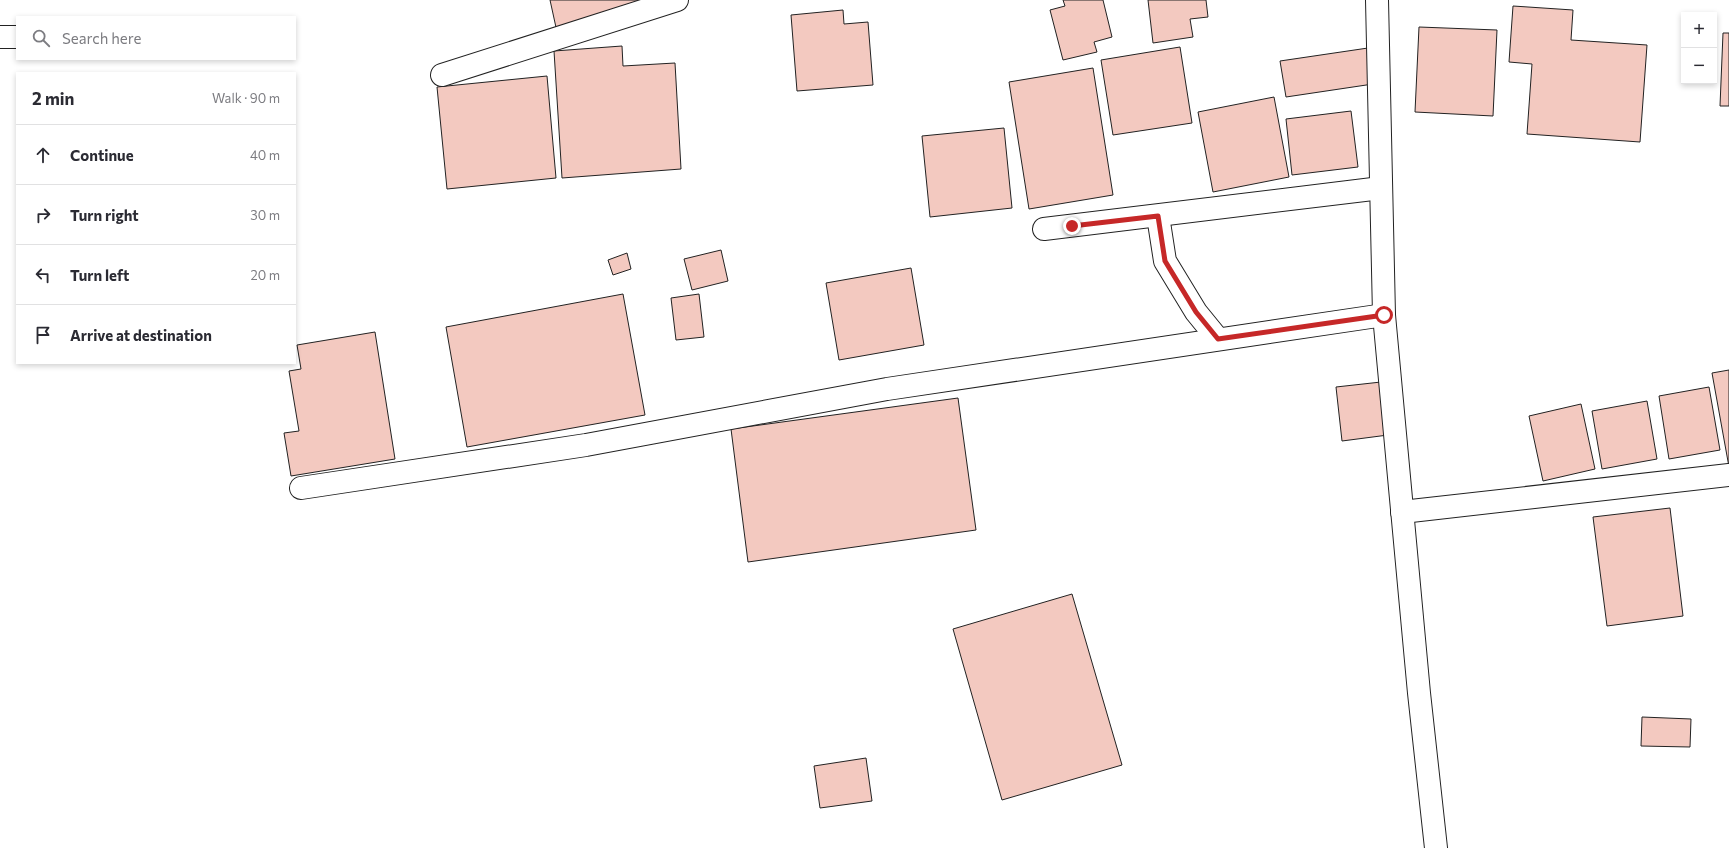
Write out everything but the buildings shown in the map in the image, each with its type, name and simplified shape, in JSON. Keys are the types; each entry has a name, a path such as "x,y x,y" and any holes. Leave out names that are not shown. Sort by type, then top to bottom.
{"street":[{"path":"442,75 677,0"},
{"path":"1377,0 1384,315 1419,693 1436,848"},
{"path":"0,36 16,37"},
{"path":"1044,229 1381,188"},
{"path":"1158,216 1165,261 1196,312 1218,339"},
{"path":"302,488 586,445 888,389 1384,315"},
{"path":"1402,512 1729,475"}],"route":[{"path":"1072,226 1158,216 1165,261 1196,312 1218,339 1384,315"}]}
